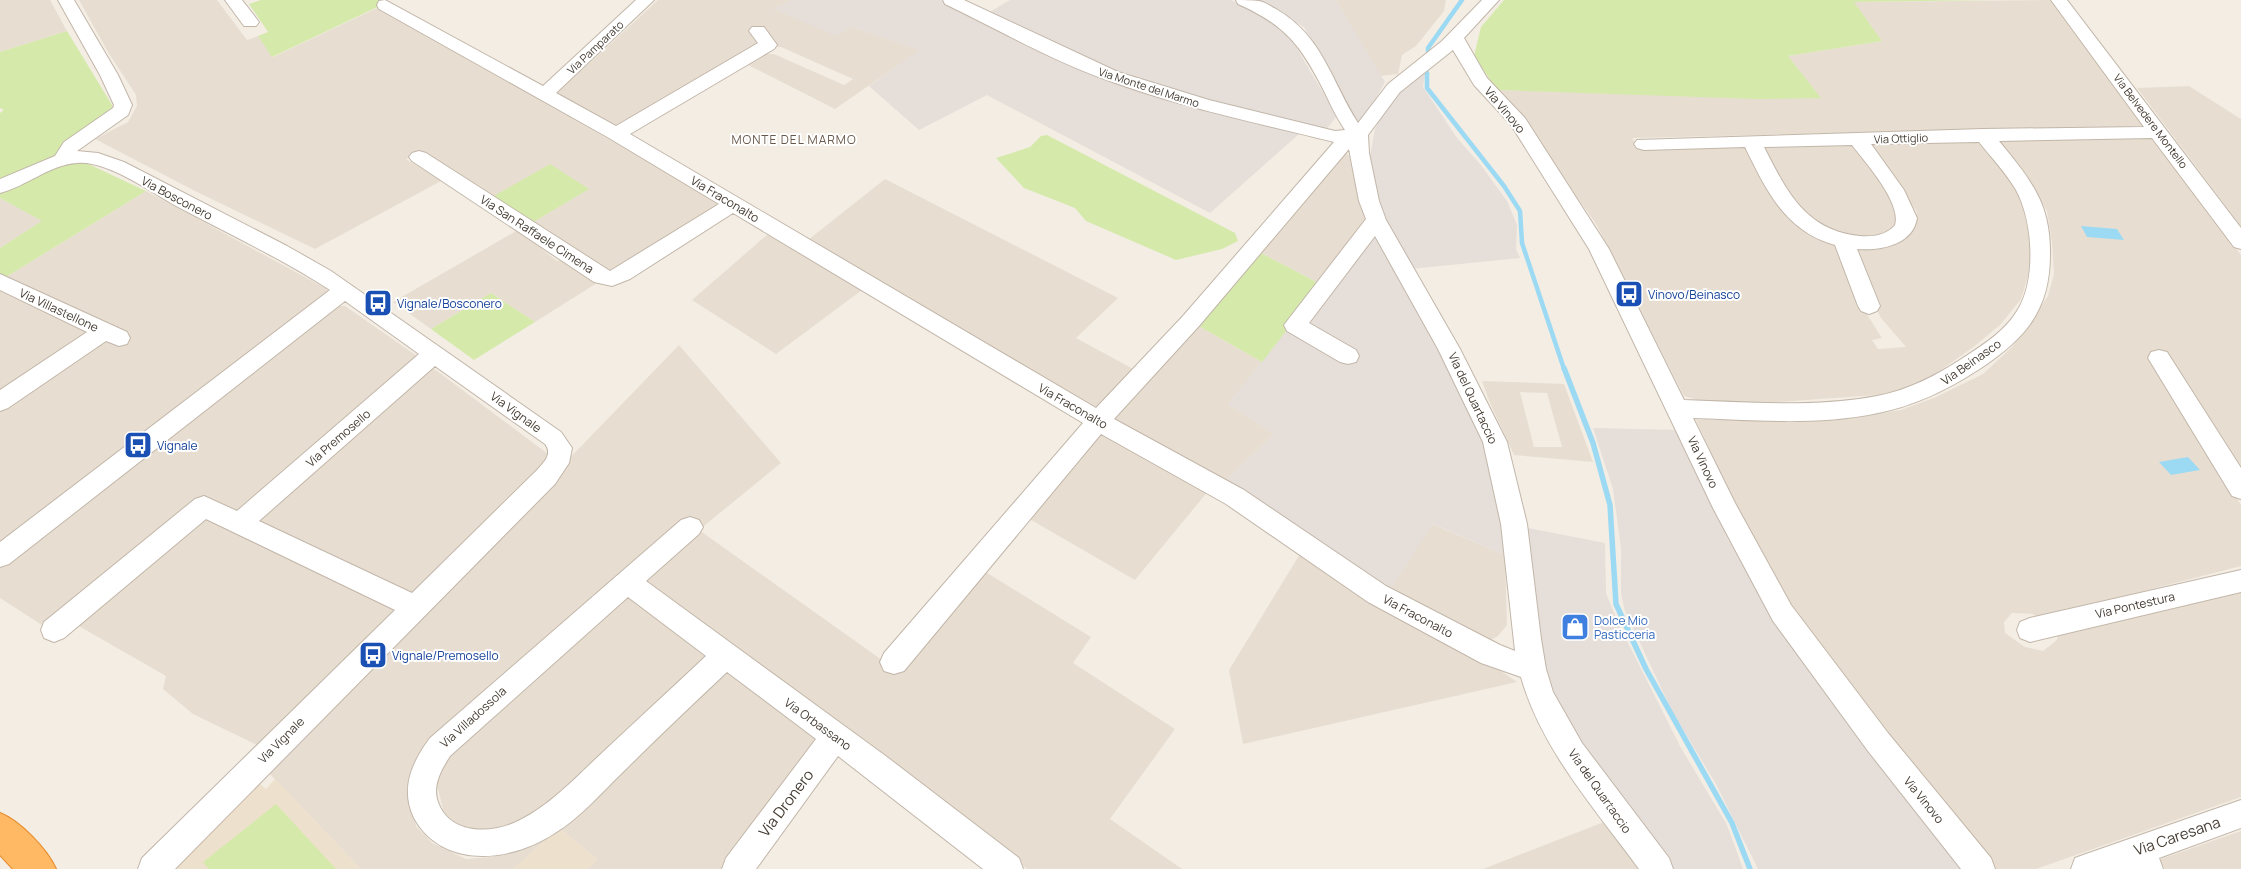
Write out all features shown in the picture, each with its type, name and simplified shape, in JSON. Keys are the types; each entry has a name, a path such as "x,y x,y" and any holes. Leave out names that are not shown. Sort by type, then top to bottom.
{"highway":[{"path":"0,830 38,869"}],"street":[{"path":"61,161 71,146 121,111 123,106 109,75 66,0"},
{"path":"233,0 250,22"},
{"name":"Via Pamparato","path":"545,93 646,0"},
{"name":"Via Monte del Marmo","path":"951,0 1087,66 1154,90 1335,137 1359,135"},
{"path":"1244,0 1279,18 1302,37 1320,64 1348,122 1359,135"},
{"path":"894,662 1098,421 1191,321 1340,147 1359,135 1394,88 1455,38 1491,0"},
{"name":"Via Belvedere Montello","path":"2059,1 2241,242"},
{"name":"Via Fraconalto","path":"385,5 616,134 1098,421 1234,497 1301,545 1377,594 1491,654 1532,670"},
{"path":"616,134 768,45 758,31"},
{"name":"Via Vinovo","path":"1455,38 1480,81 1518,122 1590,233 1679,409 1725,508 1782,613 1878,742 1980,869"},
{"name":"Via Ottiglio","path":"1644,144 1752,143 1983,135 2159,132"},
{"name":"Via del Quartaccio","path":"1359,135 1358,146 1369,201 1376,220 1449,349 1494,442 1514,524 1532,670 1543,702 1572,753 1658,869"},
{"name":"Via Beinasco","path":"1679,409 1819,410 1862,407 1890,402 1936,386 1982,357 2005,338 2018,326 2036,299 2040,276 2040,241 2038,223 2024,188 1983,135"},
{"path":"1752,143 1780,195 1790,209 1819,231 1844,241 1867,243 1886,240 1900,233 1907,220 1905,211 1858,140"},
{"name":"Via Bosconero","path":"0,187 61,161 88,157 118,168 288,256 345,290"},
{"name":"Via San Raffaele Cimena","path":"419,157 608,279 622,274 733,204"},
{"path":"1348,356 1295,325 1376,220"},
{"path":"1844,241 1869,306"},
{"name":"Via Villastellone","path":"0,281 111,334 0,402"},
{"path":"0,556 345,290"},
{"name":"Via Vignale","path":"153,869 546,477 556,465 561,454 560,446 553,438 345,290"},
{"name":"Via Premosello","path":"240,523 435,353"},
{"path":"2159,358 2241,489"},
{"path":"54,630 204,506 414,607"},
{"name":"Via Villadossola","path":"690,527 455,731 437,750 425,773 422,795 428,816 443,833 460,842 487,844 513,839 538,827 588,786 725,656"},
{"name":"Via Pontestura","path":"2030,630 2241,581"},
{"name":"Via Orbassano","path":"627,582 1008,869"},
{"name":"Via Dronero","path":"737,869 835,737"},
{"name":"Via Caresana","path":"2086,869 2140,860 2241,814"}],"shaded area":[{"path":"0,0 50,0 67,31 0,52"},
{"path":"79,0 217,0 247,40 258,36 273,57 377,8 642,158 720,205 612,273 530,224 588,189 492,197 422,151 406,159 441,181 315,249 195,191 95,139 128,122 137,106 136,95 108,52"},
{"path":"658,0 791,0 774,9 852,27 920,50 835,109 746,64 765,54 774,54 844,85 853,79 781,47 762,46 623,128 557,93"},
{"path":"791,0 941,0 1029,44 1135,88 1299,134 1210,213 987,95 919,130 869,86 919,50 852,27 836,36 773,9"},
{"path":"1010,0 1231,0 1284,27 1337,116 1324,132 1190,97 1125,77 988,13"},
{"path":"1254,0 1336,0 1385,82 1359,127 1304,27"},
{"path":"1336,0 1446,0 1444,11 1416,46 1402,55 1398,74 1380,76"},
{"path":"2052,0 2145,126 1632,138 1639,148 1747,148 1762,179 1840,245 1861,305 1882,338 1872,340 1878,349 1906,347 1881,318 1868,293 1851,246 1880,248 1894,245 1912,230 1917,212 1870,144 1973,142 1984,146 2013,183 2023,205 2031,244 2032,263 2021,299 2001,324 1976,345 1927,380 1891,394 1777,402 1702,401 1684,396 1596,224 1517,112 1497,90 1820,98 1788,56 1882,41 1853,2"},
{"path":"1420,71 1425,74 1423,87 1457,138 1480,164 1507,201 1517,225 1516,249 1520,258 1410,269 1387,231 1377,199 1370,156 1375,129 1386,107 1399,90"},
{"path":"2189,86 2241,119 2241,226 2137,88"},
{"path":"2154,136 2241,255 2241,477 2164,376 2241,505 2241,566 2039,618 2033,614 2012,613 2004,622 2005,633 2025,647 2043,651 2057,640 2058,633 2241,592 2241,797 2036,869 1996,869 1930,787 1769,577 1696,420 1836,420 1901,410 1936,397 1983,374 2012,347 2028,325 2048,296 2054,274 2052,242 2047,211 2030,183 1998,141"},
{"path":"1856,145 1898,207 1899,222 1891,232 1874,238 1842,236 1797,211 1760,148"},
{"path":"1345,151 1349,156 1360,204 1369,223 1322,285 1259,252"},
{"path":"885,179 1118,298 1076,338 1135,370 1095,409 808,240"},
{"path":"146,191 327,289 330,295 0,546 0,412 102,340 116,344 130,333 6,277"},
{"path":"0,198 43,221 0,248"},
{"path":"518,230 557,261 562,260 597,283 535,322 491,293 431,329 393,302"},
{"path":"1372,233 1444,356 1484,443 1501,519 1505,555 1433,524 1390,590 1273,518 1226,480 1274,434 1228,404 1289,327 1305,325"},
{"path":"768,234 862,290 776,354 692,300"},
{"path":"0,290 93,333 0,397"},
{"path":"338,306 345,306 417,356 245,513 201,497 45,627 0,598 0,568"},
{"path":"1197,325 1262,362 1228,404 1274,434 1226,480 1112,418"},
{"path":"679,345 781,463 699,530 896,670 984,571 1091,637 1073,663 1175,729 1110,819 1182,869 1027,869 641,578 509,675 412,800 416,826 432,843 466,859 492,857 546,839 514,869 361,869 267,771"},
{"path":"433,368 552,457 414,594 256,519"},
{"path":"1482,381 1564,384 1593,462 1514,455","holes":["1520,392 1547,393 1562,447 1534,447"]},
{"path":"1593,428 1680,430 1729,541 1752,580 1970,869 1758,869 1716,784 1672,711 1625,611 1621,594 1621,548 1613,489"},
{"path":"1098,433 1209,490 1135,580 1026,517"},
{"path":"207,517 395,610 259,746 193,714 163,689 166,676 77,625"},
{"path":"1432,524 1505,555 1507,625 1498,636 1489,641 1390,590"},
{"path":"1523,527 1605,543 1606,593 1618,623 1681,748 1727,825 1743,869 1670,869 1619,805 1566,718 1542,670"},
{"path":"1300,554 1485,660 1517,682 1243,744 1229,670"},
{"path":"625,594 713,660 530,825 469,832 455,823 444,813 435,777 447,753"},
{"path":"723,667 820,742 725,869 588,869 597,859 558,827"},
{"path":"255,779 266,789 275,779 361,869 166,869"},
{"path":"1604,822 1638,869 1483,869"},
{"path":"558,827 597,859 588,869 514,869"},
{"path":"2241,831 2241,869 2165,869 2158,860"}],"green space":[{"path":"261,0 386,0 388,2 272,57 258,36 268,32 249,4"},
{"path":"1504,0 1994,0 1854,2 1882,41 1788,56 1821,98 1758,99 1497,90 1474,56 1481,27"},
{"path":"67,31 115,110 51,161 0,182 0,113 4,110 0,108 0,52"},
{"path":"1047,135 1235,233 1238,241 1222,249 1176,260 1086,221 1075,208 1024,188 996,158 1030,147 1041,136"},
{"path":"82,161 146,191 6,277 0,274 0,248 42,221 0,198 0,193 56,167"},
{"path":"550,164 589,189 530,224 492,197"},
{"path":"1259,252 1322,285 1262,362 1197,325"},
{"path":"491,293 535,322 474,360 431,329"},
{"path":"276,804 336,869 209,869 203,862"}],"water":[{"path":"2081,226 2117,229 2124,240 2087,237"},
{"path":"2188,457 2200,470 2171,475 2159,462"}],"waterway":[{"path":"1428,52 1428,48 1462,0"},
{"path":"1427,73 1427,88 1504,186 1520,211 1522,243 1564,369"},
{"path":"1564,368 1593,443 1610,505 1616,604 1646,669 1732,823 1750,869"}],"place":[{"name":"Vinovo/Beinasco","path":"1629,294"},
{"name":"Vignale/Bosconero","path":"378,303"},
{"name":"Vignale","path":"138,445"},
{"name":"Dolce Mio Pasticceria","path":"1575,627"},
{"name":"Vignale/Premosello","path":"373,655"}],"district":[{"name":"MONTE DEL MARMO","path":"794,139"}]}
